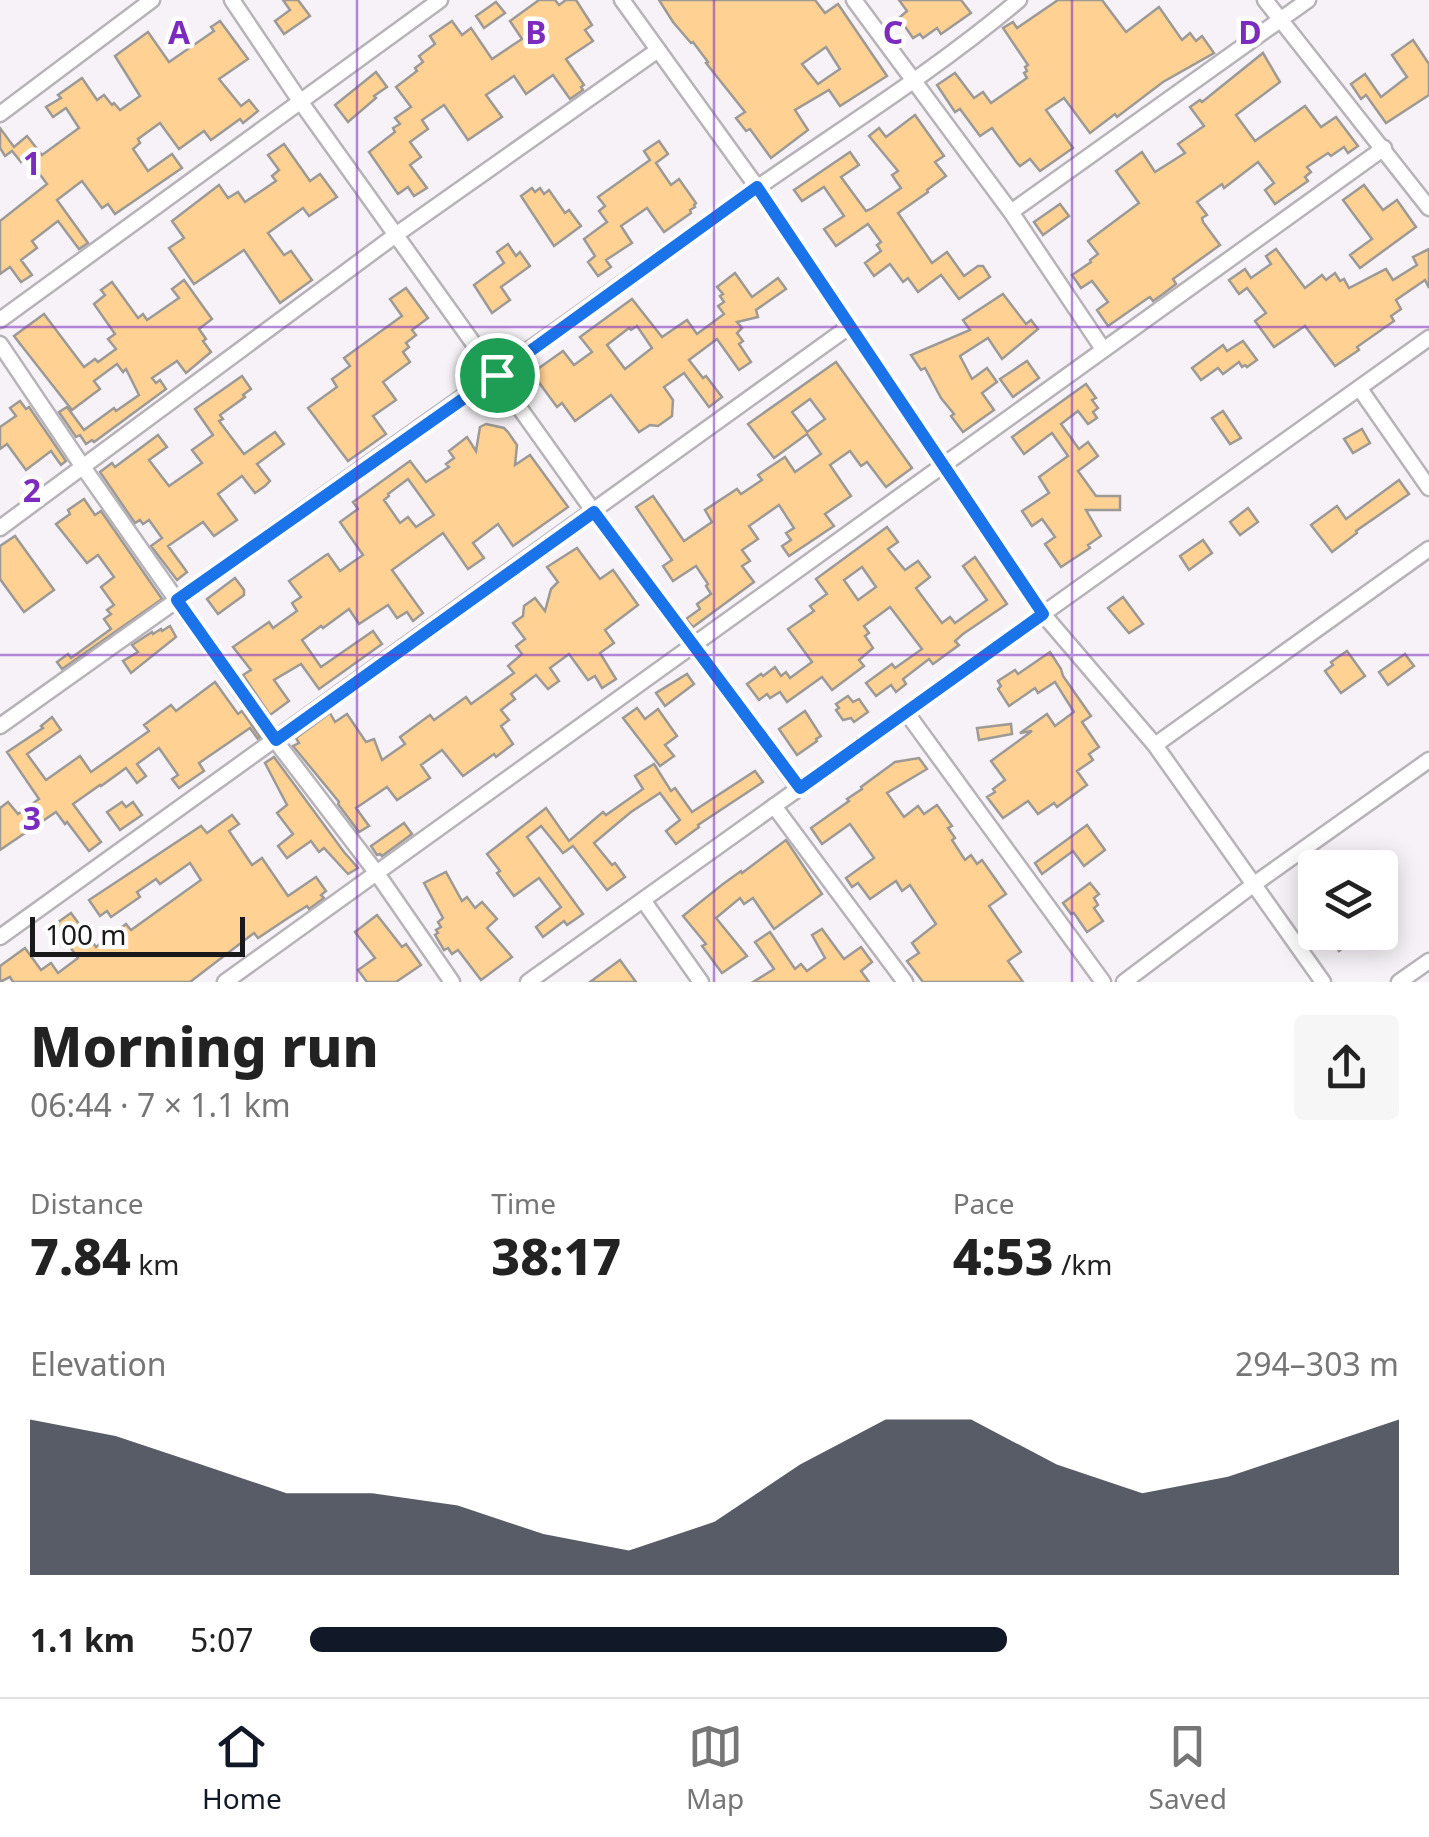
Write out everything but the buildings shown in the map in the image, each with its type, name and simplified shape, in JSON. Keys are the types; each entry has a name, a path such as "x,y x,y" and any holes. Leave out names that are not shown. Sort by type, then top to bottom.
{"street":[{"path":"0,114 152,0"},
{"path":"232,0 594,512 800,788"},
{"path":"0,320 440,0"},
{"path":"622,0 757,187 1043,614 1155,745 1323,982"},
{"path":"854,0 1011,212 1103,349"},
{"path":"0,726 757,187 913,82 1018,0"},
{"path":"1265,0 1429,208"},
{"path":"1011,212 1308,0"},
{"path":"0,528 397,234 658,50"},
{"path":"225,982 1384,148"},
{"path":"0,937 850,326"},
{"path":"528,982 1429,338"},
{"path":"0,344 276,740 376,872 452,982"},
{"path":"1360,389 1429,488"},
{"path":"1155,745 1429,548"},
{"path":"906,712 1103,982"},
{"path":"1124,982 1429,760"},
{"path":"774,806 905,982"},
{"path":"643,900 702,982"},
{"path":"1399,982 1429,962"}],"route":[{"path":"757,187 1043,614 800,788 594,512 276,740 177,600 497,375 757,187"}]}
